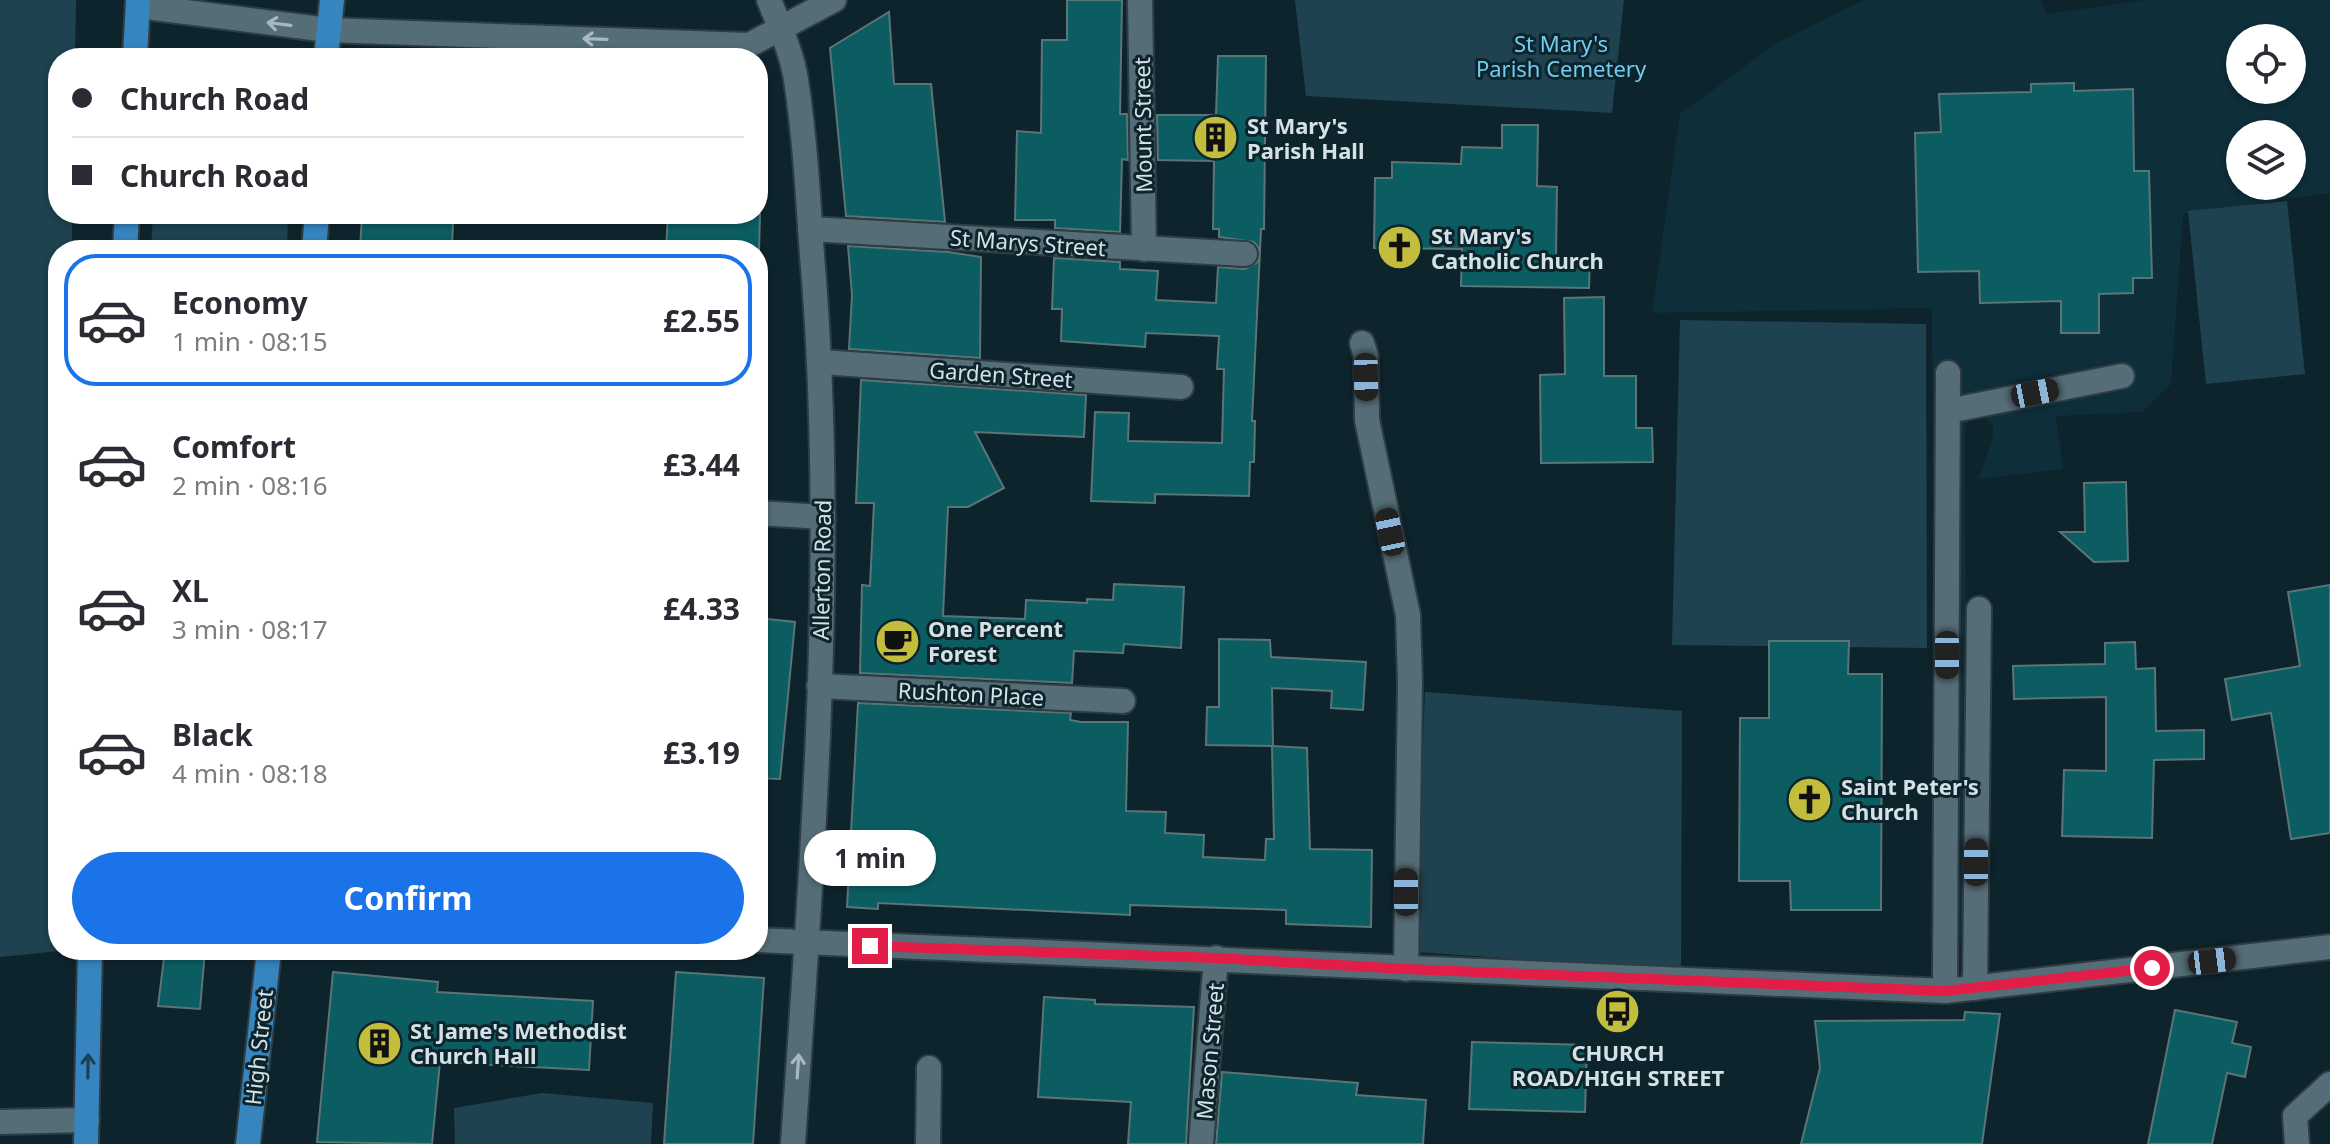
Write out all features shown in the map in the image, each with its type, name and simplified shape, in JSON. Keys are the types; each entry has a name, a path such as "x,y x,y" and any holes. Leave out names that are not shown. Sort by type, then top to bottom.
{"main road":[{"path":"327,48 332,0"},
{"path":"136,48 138,3"},
{"path":"87,1132 90,960"},
{"name":"High Street","path":"248,1144 268,960"}],"street":[{"name":"Allerton Road","path":"769,0 796,78 821,362 823,517 819,686 807,944 793,1144"},
{"path":"138,3 328,30 749,45 834,0"},
{"name":"Mount Street","path":"1140,0 1144,249"},
{"name":"St Marys Street","path":"810,229 1245,254"},
{"path":"1362,343 1366,356 1367,420 1408,615 1406,969"},
{"name":"Garden Street","path":"821,362 1181,387"},
{"path":"1945,991 1948,373"},
{"path":"1948,411 2122,376"},
{"path":"768,514 823,517"},
{"path":"1975,988 1979,609"},
{"name":"Rushton Place","path":"819,686 1123,701"},
{"path":"768,941 1945,991 2330,947"},
{"name":"Mason Street","path":"1201,1144 1216,958"},
{"path":"928,1144 929,1068"},
{"path":"2297,1144 2295,1116 2330,1084"},
{"path":"0,1122 87,1132"}],"shaded area":[{"path":"1864,0 2041,0 2046,14 2145,0 2330,0 2330,193 2306,196 2306,120 2226,120 2226,200 2281,200 2183,214 2171,384 2142,412 2056,416 2063,469 1979,479 1993,436 1993,425 1986,418 1978,416 1965,427 1967,941 1935,941 1932,308 1652,313 1680,114 1778,42"}],"green space":[{"path":"0,0 76,0 75,48 48,48 48,224 72,224 72,240 48,240 48,952 0,957"},
{"name":"St Mary's Parish Cemetery","path":"1295,0 1624,0 1612,113 1306,96"},
{"path":"2287,201 2305,374 2206,384 2188,211"},
{"path":"152,224 288,224 287,240 152,240"},
{"path":"1680,320 1926,324 1927,648 1672,645"},
{"path":"1425,692 1682,711 1681,970 1415,952"},
{"path":"542,1093 653,1103 651,1144 455,1144 454,1108"}],"building":[{"path":"1067,0 1122,0 1120,114 1127,114 1128,160 1122,159 1120,232 1055,228 1055,220 1015,220 1017,131 1041,133 1042,40 1067,40"},
{"path":"889,12 894,84 931,84 945,222 846,216 830,48"},
{"path":"1218,56 1266,56 1264,229 1261,229 1252,421 1255,421 1254,462 1250,462 1249,496 1155,494 1155,503 1091,501 1095,412 1129,413 1128,441 1222,443 1224,369 1217,369 1219,336 1146,333 1145,347 1061,341 1062,309 1052,309 1054,258 1120,262 1120,269 1158,271 1156,300 1216,303 1218,267 1245,269 1258,262 1259,248 1254,242 1219,237 1219,229 1213,229 1214,161 1158,160 1157,115 1216,115"},
{"path":"2074,83 2074,91 2133,89 2134,171 2149,171 2152,278 2133,278 2133,293 2099,294 2099,333 2061,333 2061,301 1980,303 1979,271 1918,272 1915,133 1941,132 1939,94 2031,92 2031,84"},
{"path":"1502,125 1538,125 1537,186 1557,187 1556,257 1590,257 1589,288 1461,286 1462,249 1374,248 1375,178 1392,178 1392,162 1461,164 1462,147 1502,148"},
{"path":"361,224 453,224 452,240 361,240"},
{"path":"667,224 760,224 759,240 667,240"},
{"path":"848,246 981,257 980,358 849,349 852,295"},
{"path":"1604,297 1604,376 1636,376 1636,428 1652,428 1653,462 1541,463 1540,375 1565,374 1564,298"},
{"path":"861,380 1086,395 1084,437 975,432 1004,488 968,507 948,507 943,616 1025,619 1026,600 1087,603 1087,599 1113,600 1114,584 1184,587 1181,648 1124,644 1123,653 1074,651 1072,683 860,673 862,585 870,586 874,503 856,503"},
{"path":"2126,482 2128,561 2094,562 2060,532 2085,532 2084,483"},
{"path":"2330,585 2330,833 2291,839 2271,713 2232,720 2225,679 2300,666 2288,592"},
{"path":"768,619 795,622 780,779 768,778"},
{"path":"1219,639 1270,640 1271,657 1366,662 1363,710 1331,708 1332,691 1272,688 1273,746 1206,745 1207,707 1219,707"},
{"name":"Saint Peter's Church","path":"1769,641 1849,641 1848,674 1882,674 1881,910 1791,910 1790,881 1739,881 1740,718 1769,718"},
{"path":"2135,642 2136,669 2155,668 2156,731 2204,730 2204,759 2154,760 2152,838 2062,836 2064,770 2106,771 2106,697 2014,699 2013,666 2105,664 2105,643"},
{"path":"858,703 1071,713 1070,720 1081,722 1128,722 1126,811 1166,812 1165,833 1204,835 1203,857 1265,860 1266,839 1274,839 1272,746 1307,748 1310,849 1372,850 1371,927 1286,924 1286,910 1130,905 1130,915 878,903 878,909 847,907"},
{"path":"164,960 204,960 200,1009 158,1006"},
{"name":"St Jame's Methodist Church Hall","path":"333,972 438,982 437,992 593,1001 589,1070 440,1062 432,1144 317,1142"},
{"path":"676,972 764,978 753,1144 664,1144"},
{"path":"1044,997 1095,1000 1095,1004 1194,1007 1186,1144 1128,1144 1131,1102 1038,1097"},
{"path":"2175,1010 2237,1022 2232,1043 2251,1047 2245,1077 2227,1073 2212,1144 2148,1144"},
{"path":"1965,1012 2000,1014 1982,1144 1801,1144 1820,1068 1815,1021 1964,1020"},
{"path":"1472,1042 1587,1045 1585,1112 1469,1109"},
{"path":"1222,1072 1358,1083 1356,1095 1426,1100 1423,1144 1216,1144"}],"place":[{"name":"St Mary's Parish Hall","path":"1216,138"},
{"name":"St Mary's Catholic Church","path":"1400,248"},
{"name":"One Percent Forest","path":"897,641"},
{"name":"Saint Peter's Church","path":"1810,799"},
{"name":"CHURCH ROAD/HIGH STREET","path":"1618,1011"},
{"name":"St Jame's Methodist Church Hall","path":"379,1043"}],"route":[{"path":"870,946 1216,958 1945,991 2152,968"}]}
